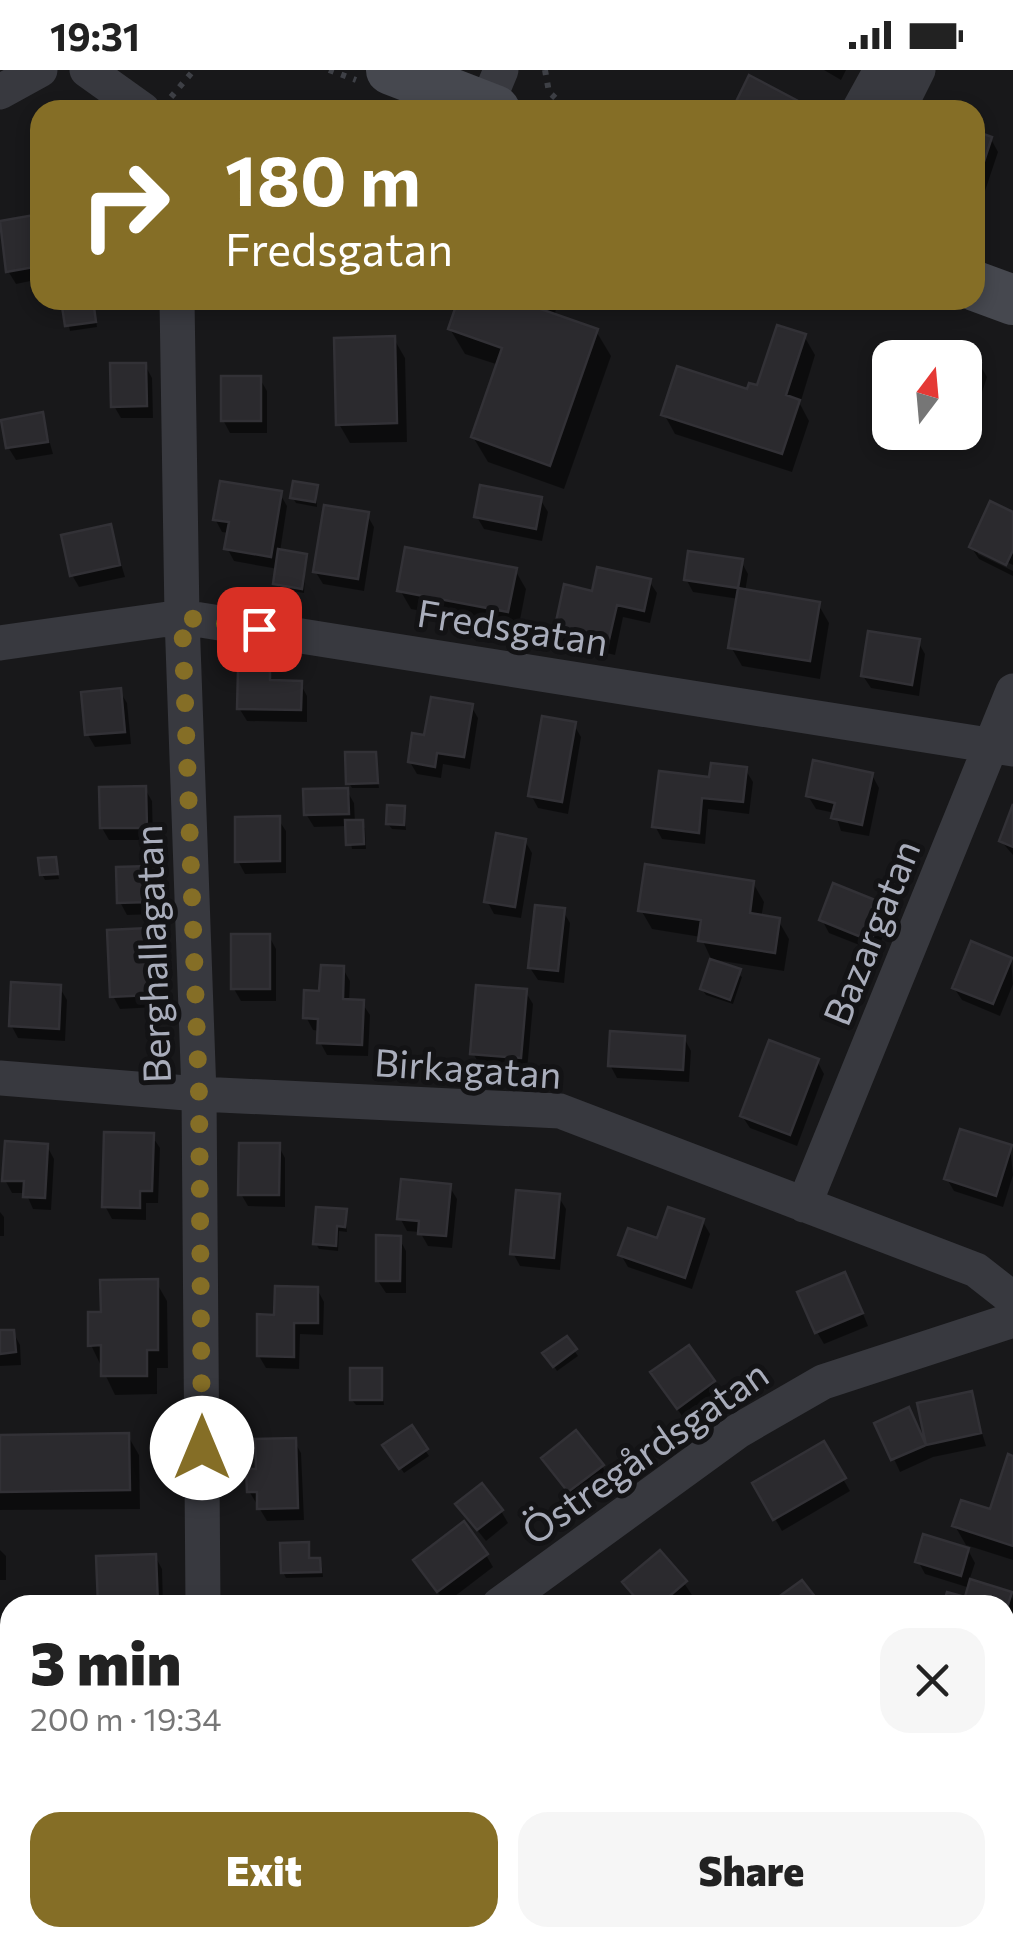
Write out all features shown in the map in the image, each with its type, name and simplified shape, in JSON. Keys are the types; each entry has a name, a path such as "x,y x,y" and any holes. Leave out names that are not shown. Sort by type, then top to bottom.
{"main road":[{"path":"390,70 494,96"},
{"path":"985,290 1013,300"}],"street":[{"path":"0,92 40,70"},
{"path":"86,70 129,100"},
{"path":"864,100 881,70"},
{"path":"903,100 918,70"},
{"name":"Berghallagatan","path":"177,310 182,617 199,1094 203,1595"},
{"name":"Fredsgatan","path":"0,643 182,617 1002,747"},
{"name":"Bazargatan","path":"804,1205 1002,747 1013,690"},
{"name":"Birkagatan","path":"0,1078 199,1094 560,1111 976,1270 1013,1300"},
{"name":"Östregårdsgatan","path":"512,1595 738,1431 823,1382 1013,1320"}],"path":[{"path":"169,100 194,70"},
{"path":"545,70 549,92 557,100"}],"building":[{"path":"749,75 796,100 737,100"},
{"path":"985,135 992,137 985,158"},
{"path":"30,216 30,268 6,272 0,221"},
{"path":"63,310 94,310 96,322 65,326"},
{"path":"455,310 544,310 598,329 550,466 471,437 502,348 448,329"},
{"path":"777,325 806,334 786,395 800,400 782,454 661,415 677,366 747,389 749,383 757,385"},
{"path":"395,336 397,423 336,425 334,338"},
{"path":"110,363 146,363 147,406 111,407"},
{"path":"221,376 261,376 261,421 221,421"},
{"path":"43,412 48,442 6,448 1,420"},
{"path":"220,481 282,491 271,557 224,549 229,522 213,520"},
{"path":"293,481 318,485 315,502 290,498"},
{"path":"480,485 542,497 536,529 474,517"},
{"path":"990,501 1013,512 1013,550 1006,565 969,547"},
{"path":"324,505 369,512 358,579 313,572"},
{"path":"111,524 120,565 70,576 61,535"},
{"path":"405,547 517,568 508,612 397,591"},
{"path":"278,549 307,554 302,589 273,584"},
{"path":"688,551 743,559 738,588 684,580"},
{"path":"597,567 651,579 644,611 617,605 608,644 554,631 564,584 592,591"},
{"path":"738,588 820,602 810,661 728,648"},
{"path":"868,631 920,639 912,685 861,676"},
{"path":"238,670 270,671 270,680 302,681 301,710 237,709"},
{"path":"121,688 125,732 85,735 81,692"},
{"path":"431,697 473,704 464,757 437,753 435,767 408,762 412,733 424,735"},
{"path":"542,716 576,722 562,802 528,796"},
{"path":"345,752 376,752 378,783 346,784"},
{"path":"813,760 873,773 862,825 831,818 835,803 806,796"},
{"path":"711,763 747,767 743,802 702,798 699,833 652,827 659,771 709,777"},
{"path":"146,786 147,828 100,828 99,787"},
{"path":"348,788 349,814 304,815 303,789"},
{"path":"1013,804 1013,847 999,841"},
{"path":"387,805 405,806 404,825 386,824"},
{"path":"280,816 280,861 235,862 235,817"},
{"path":"345,820 363,820 364,844 346,845"},
{"path":"496,833 526,839 515,907 484,902"},
{"path":"56,857 58,874 40,875 38,858"},
{"path":"645,864 754,881 750,913 780,918 775,953 698,941 701,920 638,911"},
{"path":"149,866 150,902 117,903 116,867"},
{"path":"833,883 885,904 871,941 819,920"},
{"path":"535,905 565,908 558,971 528,968"},
{"path":"148,928 151,995 110,997 107,930"},
{"path":"231,934 270,934 270,989 231,989"},
{"path":"971,941 1012,958 993,1004 952,988"},
{"path":"710,959 741,969 730,1000 700,989"},
{"path":"321,965 344,966 343,999 364,1000 362,1045 317,1043 318,1019 303,1018 304,990 319,991"},
{"path":"11,982 61,985 59,1029 9,1026"},
{"path":"476,985 527,989 521,1058 470,1054"},
{"path":"610,1031 685,1036 683,1070 608,1066"},
{"path":"769,1040 819,1059 790,1135 740,1116"},
{"path":"960,1129 1012,1145 996,1196 944,1179"},
{"path":"104,1132 154,1133 152,1191 140,1191 140,1208 102,1207"},
{"path":"5,1141 48,1144 45,1198 23,1197 24,1181 2,1181"},
{"path":"239,1143 280,1143 279,1195 238,1195"},
{"path":"401,1179 451,1184 446,1236 418,1234 419,1221 397,1219"},
{"path":"516,1190 560,1194 554,1258 510,1254"},
{"path":"316,1207 347,1209 345,1227 337,1226 336,1246 313,1244"},
{"path":"668,1207 704,1219 685,1278 618,1255 628,1228 657,1238"},
{"path":"376,1235 401,1236 400,1281 376,1281"},
{"path":"845,1272 863,1313 815,1333 797,1292"},
{"path":"158,1279 158,1350 147,1350 147,1376 101,1376 101,1345 88,1346 88,1312 101,1312 100,1280"},
{"path":"275,1286 318,1287 318,1323 294,1323 294,1357 257,1356 257,1314 274,1315"},
{"path":"0,1330 14,1330 16,1352 0,1354"},
{"path":"567,1336 577,1349 553,1367 542,1353"},
{"path":"689,1345 715,1381 677,1409 650,1372"},
{"path":"350,1368 382,1368 382,1400 350,1400"},
{"path":"972,1391 981,1433 926,1445 917,1403"},
{"path":"909,1407 926,1445 891,1460 874,1423"},
{"path":"412,1425 428,1449 399,1469 382,1445"},
{"path":"576,1430 604,1465 568,1492 541,1458"},
{"path":"129,1433 130,1490 0,1492 0,1435"},
{"path":"296,1438 298,1508 257,1509 257,1492 247,1492 246,1469 256,1469 255,1439"},
{"path":"824,1441 846,1478 773,1520 752,1483"},
{"path":"1008,1454 1013,1456 1013,1546 952,1526 961,1500 990,1509"},
{"path":"482,1483 503,1510 477,1530 455,1504"},
{"path":"464,1521 488,1554 437,1592 413,1560"},
{"path":"923,1534 969,1548 961,1576 915,1562"},
{"path":"309,1542 309,1558 320,1558 321,1572 281,1573 280,1543"},
{"path":"660,1550 687,1581 671,1595 633,1595 622,1582"},
{"path":"156,1554 158,1595 98,1595 96,1556"},
{"path":"970,1579 1012,1592 1011,1595 966,1595"},
{"path":"802,1580 814,1595 781,1595"}],"route":[{"path":"202,1448 199,1094 182,617 259,629"}]}
